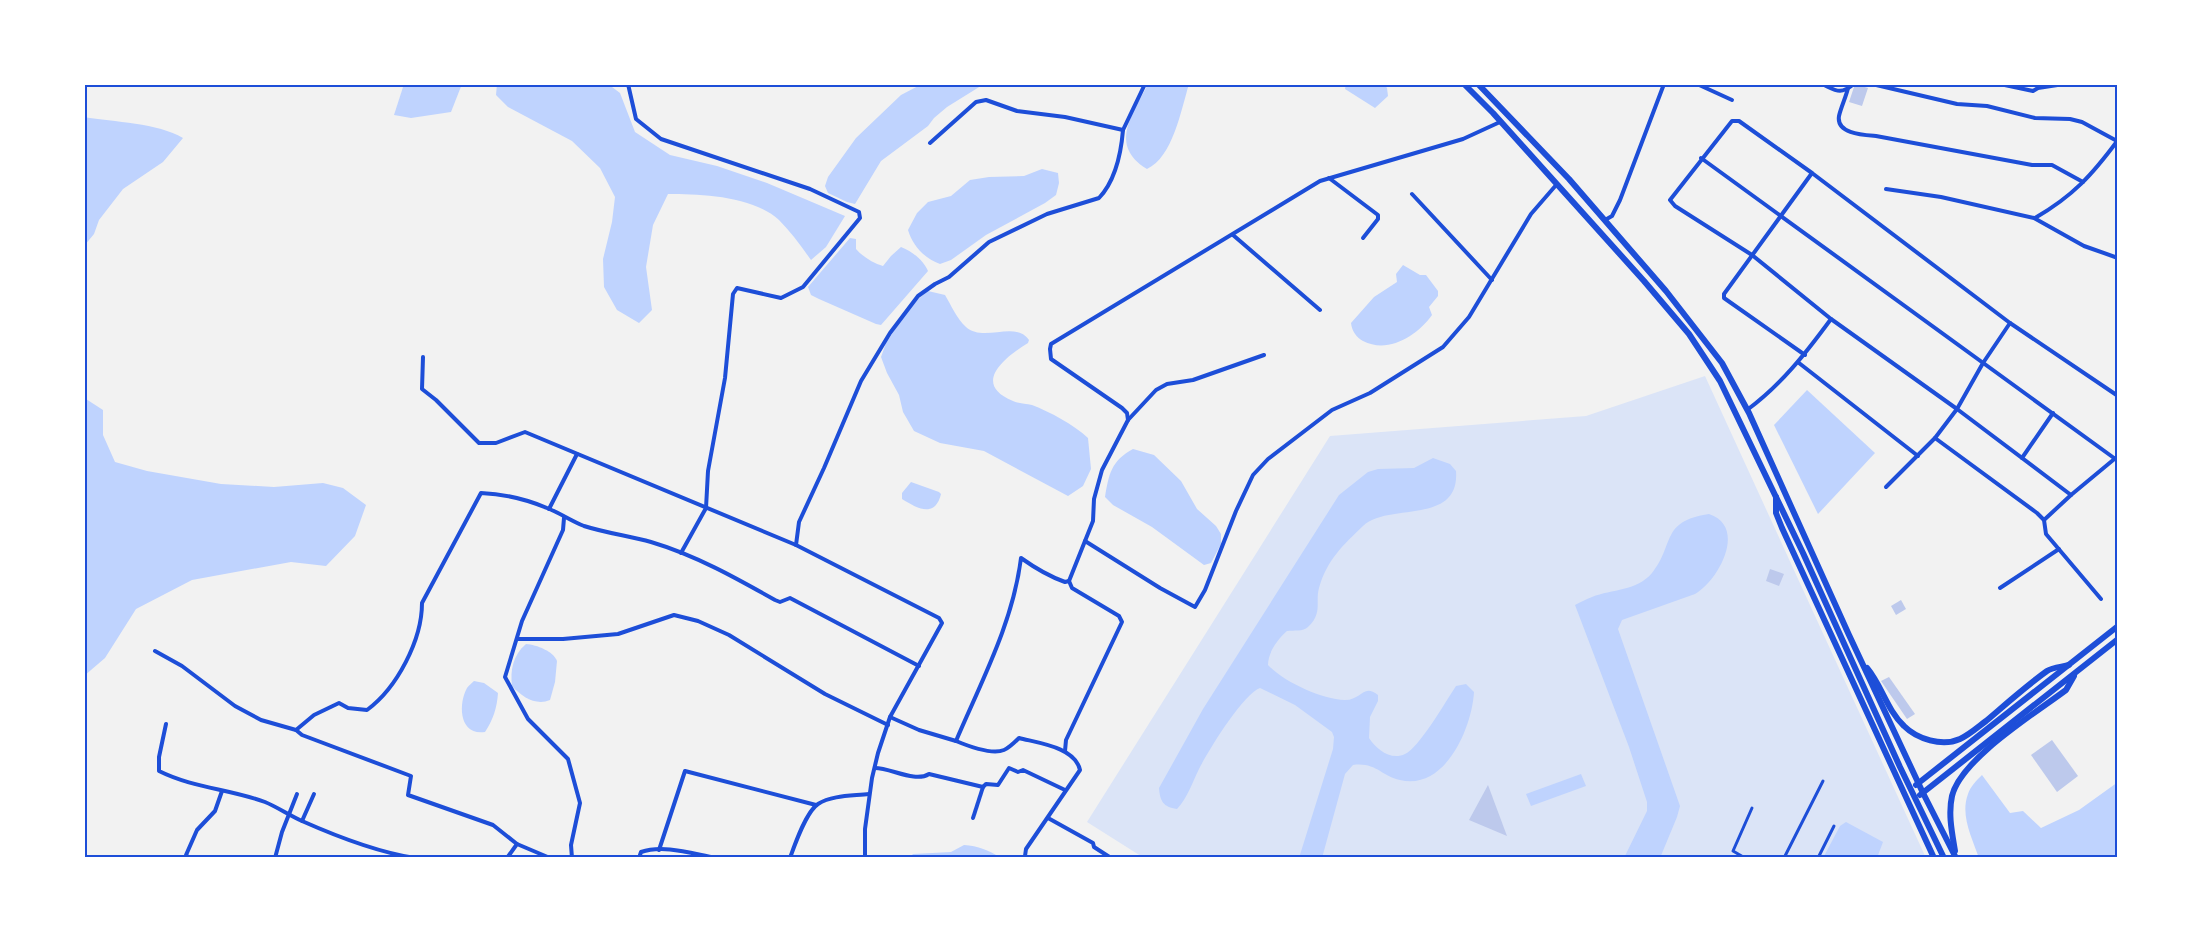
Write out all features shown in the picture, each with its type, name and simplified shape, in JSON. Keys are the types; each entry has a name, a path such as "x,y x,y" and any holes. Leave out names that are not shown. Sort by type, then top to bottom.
{"highway":[{"path":"1464,84 1501,121 1644,281 1701,351 1736,410 1944,858"},
{"path":"1478,84 1605,220 1700,332 1722,363 1747,410 1918,783 1956,858"},
{"path":"1776,496 1776,513 1782,528 1934,858"},
{"path":"1911,789 2118,626"},
{"path":"1916,799 2118,639"},
{"path":"1862,662 1874,676 1896,717 1904,726 1911,732 1933,741 1948,743 1976,729 2049,670 2069,665"},
{"path":"1956,858 1950,806 1955,788 1963,774 1976,758 2066,690 2076,673"},
{"path":"1927,777 1933,785"}],"street":[{"path":"628,84 636,118 661,139 810,189 859,212 860,218 803,287 781,298 737,288 733,294 725,378 708,471 706,508 681,553"},
{"path":"796,545 799,522 861,381 902,316 918,296 950,277 989,242 1047,214 1102,196 1113,177 1120,158 1123,130 1146,84"},
{"path":"1605,220 1612,216 1620,200 1664,84"},
{"path":"1697,84 1732,100"},
{"path":"1822,84 1839,92 1854,84"},
{"path":"1872,84 1957,104 1987,106 2035,118 2070,119 2082,122 2117,140 2083,182 2061,203 2034,218"},
{"path":"2000,84 2033,92 2038,88 2064,84"},
{"path":"1848,88 1839,114 1840,126 1847,130 2032,165 2052,165 2083,182"},
{"path":"930,143 976,102 986,100 1017,111 1065,117 1123,130"},
{"path":"2071,495 1957,409 1831,319 1752,255 1675,206 1670,200 1701,158 1732,121 1736,120 1812,173 2010,323 2118,396"},
{"path":"1128,420 1124,410 1051,359 1050,349 1055,341 1328,177 1463,140 1501,121"},
{"path":"1701,158 2116,457 2044,520"},
{"path":"1805,355 1724,298 1724,294 1812,173"},
{"path":"1328,177 1378,215 1378,219 1362,238"},
{"path":"1085,541 1195,607 1205,590 1236,511 1253,475 1268,459 1332,410 1370,393 1443,347 1469,317 1531,214 1557,184"},
{"path":"1886,189 1941,197 2034,218 2084,246 2118,258"},
{"path":"1412,194 1492,280"},
{"path":"1233,235 1320,310"},
{"path":"1747,410 1760,401 1799,363 1831,319"},
{"path":"1886,487 1935,438 1957,409 1983,363 2010,323"},
{"path":"1065,751 1066,740 1122,622 1119,616 1072,588 1069,580 1093,522 1094,498 1102,470 1128,420 1156,390 1167,384 1193,380 1264,355"},
{"path":"423,357 422,389 479,443 496,443 525,432 796,545 939,618 942,623 890,717 869,794 865,829 865,858"},
{"path":"1799,363 1918,456"},
{"path":"2022,458 2053,413"},
{"path":"1935,438 2037,513 2044,520 2046,534 2101,599"},
{"path":"549,509 577,454"},
{"path":"296,730 314,715 339,703 348,708 367,710 379,701 407,658 422,619 422,603 481,493 503,494 549,509 564,518 612,534 651,542 699,560 780,602 790,598 919,666"},
{"path":"564,518 563,530 522,621 505,677 528,718 568,759 580,803 571,845 572,858"},
{"path":"2000,588 2059,549"},
{"path":"956,741 994,656 1018,582 1021,558 1058,580 1065,582 1069,580"},
{"path":"518,639 562,639 618,634 674,615 698,621 729,635 825,694 888,725"},
{"path":"155,651 182,666 244,711 261,720 296,730 302,735 411,776 408,795 493,825 517,844 550,858"},
{"path":"890,717 919,730 997,752 1006,750 1019,738 1065,751 1079,764 1080,770 1026,849 1025,856 1028,858"},
{"path":"166,724 159,757 159,771 178,781 265,802 302,821 374,849 415,858"},
{"path":"875,768 886,768 913,776 926,777 929,774 983,787"},
{"path":"973,818 983,787 986,784 998,785 1009,768 1018,772 1023,770 1065,790"},
{"path":"659,850 685,771 816,805"},
{"path":"1784,858 1823,781"},
{"path":"189,858 186,855 191,841 197,830 215,811 222,791"},
{"path":"275,858 282,832 297,794"},
{"path":"302,821 314,794"},
{"path":"790,858 807,818 816,805 847,796 869,794"},
{"path":"1745,858 1733,851 1752,808"},
{"path":"1048,818 1092,843 1094,847 1111,858"},
{"path":"1818,858 1834,826"},
{"path":"507,858 517,844"},
{"path":"639,858 641,852 649,849 716,858"}],"shaded area":[{"path":"1705,376 1926,858 1144,858 1087,822 1330,436 1586,416"}],"water":[{"path":"404,84 462,84 451,112 411,118 394,115"},
{"path":"497,84 608,84 620,93 635,132 670,155 717,166 767,183 845,216 826,247 811,260 779,220 755,206 726,198 668,194 653,225 646,267 652,310 639,323 617,310 604,287 603,259 612,222 615,197 600,168 572,141 508,107 496,95"},
{"path":"922,84 984,84 947,107 928,126 881,161 855,204 828,193 825,186 828,177 856,138 901,95"},
{"path":"1148,84 1189,84 1170,144 1156,163 1147,169 1135,160 1126,139 1131,118"},
{"path":"1346,84 1384,84 1388,96 1375,108 1345,89"},
{"path":"84,117 149,126 183,138 163,162 123,189 99,220 94,234 84,246"},
{"path":"1042,169 1058,173 1059,183 1056,195 986,235 951,260 940,264 934,261 924,255 913,241 908,230 917,213 928,202 951,196 970,180 1024,176"},
{"path":"850,238 856,239 856,249 859,252 883,266 901,247 917,257 928,271 881,325 811,295 808,287"},
{"path":"1403,265 1420,275 1426,275 1438,291 1438,296 1429,307 1432,315 1418,330 1401,341 1382,345 1363,341 1355,334 1351,323 1374,297 1397,282 1396,274"},
{"path":"928,291 945,295 960,320 973,331 981,333 1016,332 1023,334 1029,340 996,371 993,379 994,387 1013,401 1032,405 1061,419 1088,438 1091,469 1083,486 1068,496 984,451 940,443 914,431 903,412 899,395 881,357 886,343 912,304"},
{"path":"1807,390 1875,453 1818,514 1774,425"},
{"path":"86,399 103,410 103,435 115,462 147,471 221,484 274,487 323,483 343,488 366,505 355,536 326,566 291,562 192,580 136,609 105,658 84,676 84,401"},
{"path":"1133,449 1154,455 1181,481 1197,509 1216,526 1221,534 1221,544 1211,563 1204,565 1152,527 1113,505 1105,497 1112,469 1120,458"},
{"path":"1433,458 1450,464 1456,471 1454,488 1447,499 1435,506 1374,519 1363,526 1342,547 1326,569 1319,588 1317,612 1313,622 1304,630 1287,631 1277,642 1268,660 1268,665 1283,678 1314,693 1335,699 1355,698 1365,691 1378,695 1378,701 1370,717 1369,738 1380,750 1394,756 1400,756 1411,750 1425,734 1456,686 1466,684 1474,692 1472,707 1462,739 1453,754 1430,776 1416,781 1393,778 1373,767 1353,765 1345,774 1322,858 1299,858 1333,749 1334,737 1332,732 1295,705 1260,688 1253,692 1226,724 1177,809 1165,805 1161,800 1159,788 1203,709 1339,495 1368,472 1378,469 1414,468"},
{"path":"911,482 941,494 935,506 930,509 920,508 902,499 902,493"},
{"path":"1709,514 1721,521 1726,530 1728,542 1720,566 1712,578 1695,594 1622,620 1618,629 1680,806 1660,858 1624,858 1647,811 1647,802 1629,747 1575,605 1646,579 1659,563 1675,528 1693,517"},
{"path":"526,644 544,649 557,661 550,700 545,702 534,701 520,694 512,686 513,663"},
{"path":"474,681 484,683 498,693 494,714 485,732 470,729 463,718 464,695"},
{"path":"1581,774 1586,786 1531,806 1526,794"},
{"path":"1982,775 2010,813 2023,811 2041,828 2079,810 2118,782 2118,858 1979,858 1965,810 1969,791"},
{"path":"1846,822 1883,842 1877,858 1823,858 1840,826"},
{"path":"964,845 983,849 1001,858 909,858 913,854 951,852"}],"building":[{"path":"1855,84 1868,88 1862,106 1849,102"},
{"path":"1770,569 1784,574 1779,586 1766,581"},
{"path":"1901,600 1906,609 1896,615 1891,606"},
{"path":"1889,677 1915,714 1907,719 1881,681"},
{"path":"2052,740 2078,776 2057,792 2031,755"},
{"path":"1488,785 1507,836 1469,820"}]}
